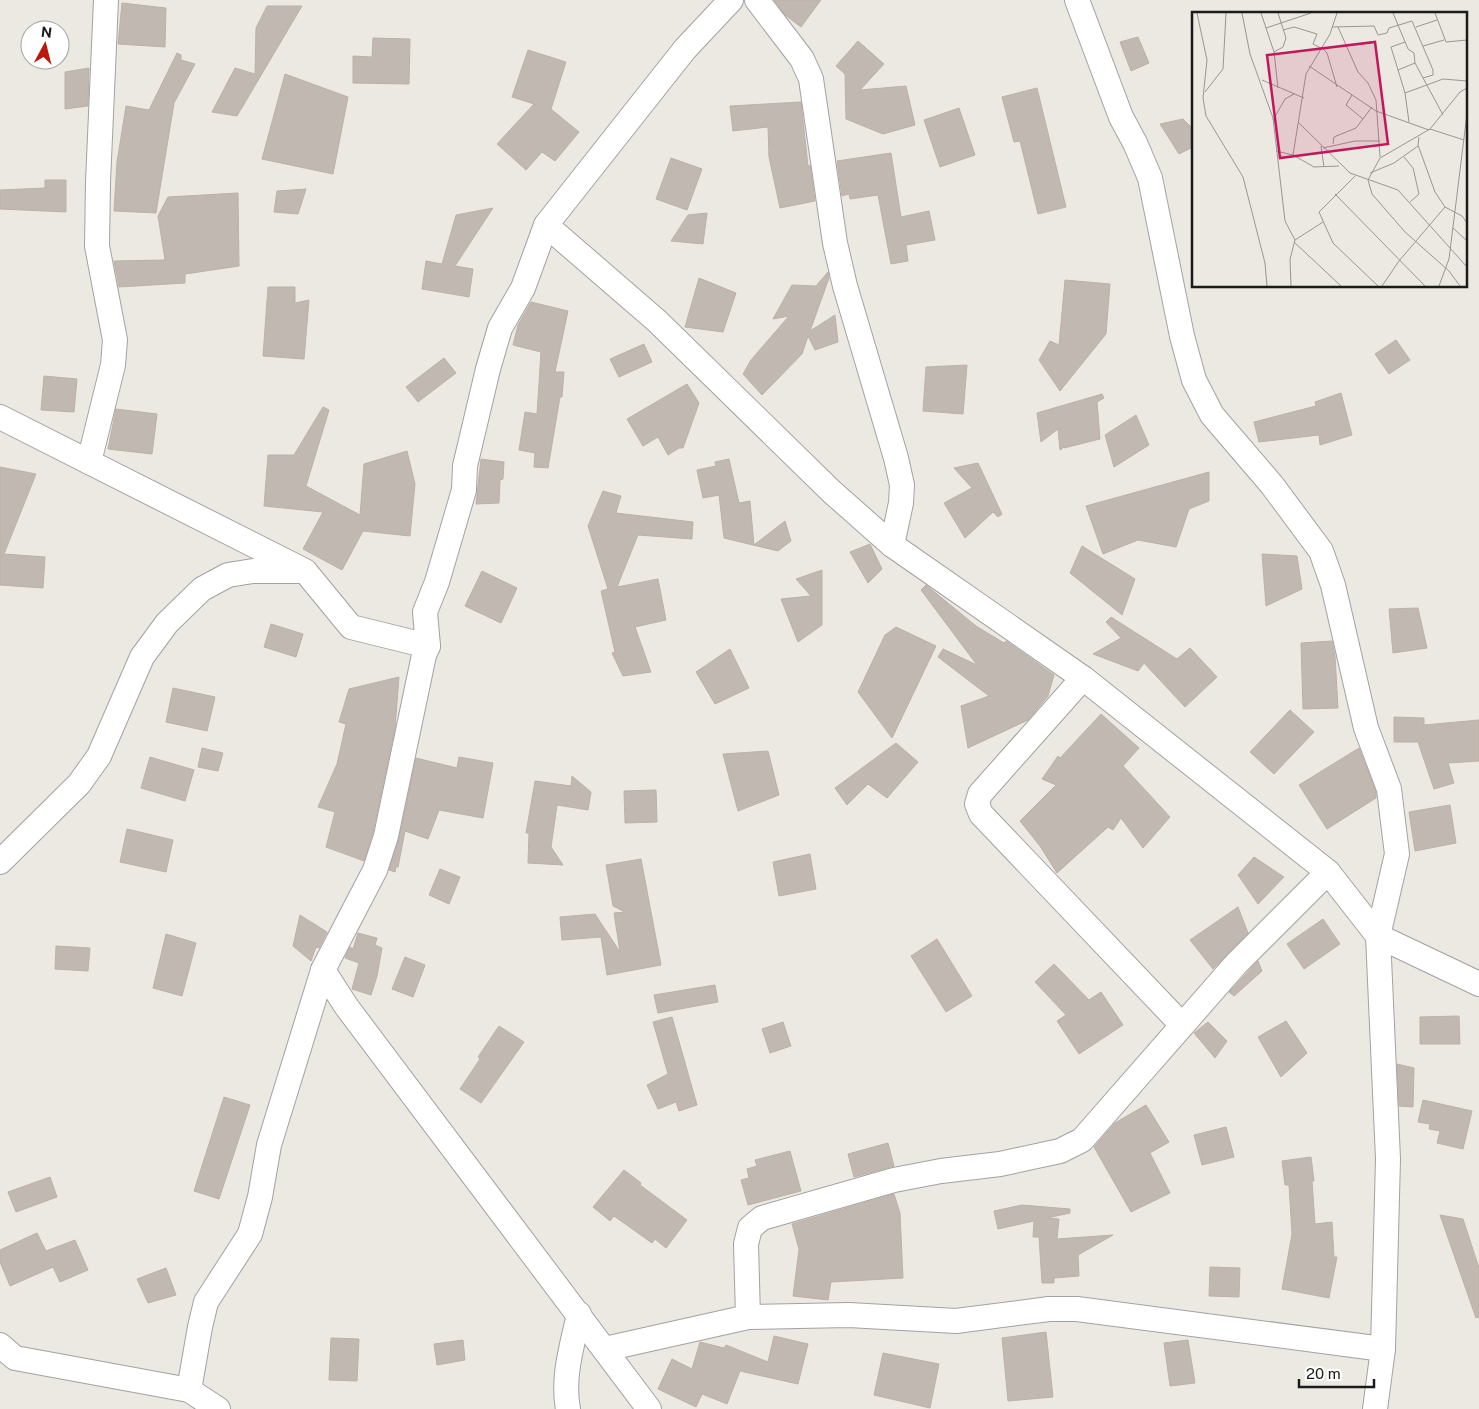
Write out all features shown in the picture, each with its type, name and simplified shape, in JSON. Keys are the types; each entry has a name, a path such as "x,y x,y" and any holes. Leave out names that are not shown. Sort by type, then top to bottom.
{"street":[{"path":"89,462 113,365 115,340 98,246 98,182 106,0"},
{"path":"189,1390 206,1302 250,1234 260,1197 269,1145 323,970 375,870 386,836 422,664 428,646 425,612 437,582 464,490 466,466 488,369 500,328 523,288 546,225 685,49 731,0"},
{"path":"757,0 802,59 811,79 835,243 845,286 896,458 902,485 901,503 892,545"},
{"path":"1077,0 1121,117 1150,178 1182,336 1194,380 1212,415 1272,484 1321,551 1333,585 1366,728 1389,789 1397,854 1378,936 1388,1159 1383,1349 1375,1409"},
{"path":"546,225 657,321 832,492 892,545 1083,678 1328,872 1378,936 1479,984"},
{"path":"0,417 305,571 351,627 428,646"},
{"path":"0,862 84,777 99,756 142,656 167,623 202,589 228,575 253,571 305,571"},
{"path":"1083,678 980,794 977,804 981,814 1182,1025"},
{"path":"748,1317 746,1244 750,1228 762,1218 894,1180 941,1171 1000,1164 1060,1151 1082,1140 1236,964 1328,872"},
{"path":"323,970 346,1006 649,1409"},
{"path":"605,1349 748,1317 849,1315 956,1321 1049,1309 1077,1309 1383,1349"},
{"path":"568,1409 566,1369 579,1314"},
{"path":"0,1345 15,1358 189,1390 218,1409"}],"building":[{"path":"774,0 821,0 801,27 785,15"},
{"path":"122,3 166,8 165,47 118,44"},
{"path":"267,6 302,6 237,116 212,112 235,68 255,74 256,28"},
{"path":"1138,37 1149,63 1131,71 1120,42"},
{"path":"373,38 410,39 409,84 353,83 353,56 372,57"},
{"path":"858,41 884,64 860,90 906,86 915,125 883,134 846,119 845,74 836,66"},
{"path":"528,50 566,62 551,109 579,132 555,161 542,152 526,170 497,144 534,104 512,97"},
{"path":"177,53 181,55 181,60 195,64 174,103 156,213 114,211 117,162 126,106 149,110"},
{"path":"89,68 88,106 65,109 65,72"},
{"path":"285,74 348,97 333,174 262,159"},
{"path":"1037,88 1066,207 1038,214 1020,141 1014,142 1002,97"},
{"path":"801,102 808,166 810,165 815,201 780,208 769,157 768,127 733,131 730,106"},
{"path":"959,108 975,155 940,167 924,120"},
{"path":"1183,119 1192,128 1192,148 1179,154 1160,124"},
{"path":"891,153 901,217 929,211 935,240 906,245 908,261 891,264 878,195 850,199 849,194 842,196 837,161"},
{"path":"671,158 702,169 687,210 656,199"},
{"path":"45,180 66,180 66,212 0,209 0,190 45,188"},
{"path":"306,189 298,214 274,212 277,191"},
{"path":"238,193 239,266 185,274 185,283 119,287 114,261 165,260 158,216 168,197"},
{"path":"493,208 455,266 473,269 469,297 422,289 426,261 442,264 456,215"},
{"path":"707,213 703,244 671,241 688,215"},
{"path":"828,272 829,278 810,331 835,315 838,342 815,350 808,336 802,354 762,395 743,374 751,360 789,316 773,319 792,285 816,286"},
{"path":"699,278 736,293 723,332 685,327"},
{"path":"1065,280 1110,284 1106,334 1060,391 1039,360 1050,341 1059,345"},
{"path":"268,287 295,287 295,303 309,300 304,359 263,356"},
{"path":"531,302 568,311 555,372 564,372 562,397 560,397 548,468 534,467 535,453 519,450 525,412 537,414 541,352 513,345 518,325"},
{"path":"1396,340 1410,360 1389,374 1375,354"},
{"path":"644,344 652,362 619,377 610,359"},
{"path":"444,358 456,373 418,402 406,387"},
{"path":"967,365 963,414 923,411 926,367"},
{"path":"44,376 77,379 74,412 41,410"},
{"path":"687,384 699,403 683,448 679,448 668,455 658,437 643,446 627,419"},
{"path":"1341,393 1352,435 1320,445 1319,435 1259,442 1254,422 1316,406 1315,402"},
{"path":"1102,394 1104,398 1097,402 1100,439 1064,447 1060,450 1058,429 1041,442 1037,413"},
{"path":"323,407 329,410 306,486 360,515 364,464 407,451 415,484 410,536 363,531 342,570 303,549 323,512 264,506 268,455 294,455"},
{"path":"116,409 157,414 152,454 108,449"},
{"path":"1136,415 1149,445 1114,467 1105,435"},
{"path":"481,459 504,462 503,479 500,480 499,503 476,504"},
{"path":"729,459 739,503 750,501 754,545 785,521 791,541 778,551 724,538 719,495 703,498 697,470 716,466 715,462"},
{"path":"978,463 1002,514 998,517 993,512 965,538 944,503 972,488 954,468"},
{"path":"0,467 36,474 4,554 45,557 43,588 0,585"},
{"path":"1209,472 1209,501 1189,509 1176,547 1138,540 1103,554 1086,506"},
{"path":"603,491 621,496 616,513 693,522 692,539 638,535 617,587 658,579 666,620 635,627 651,672 623,676 612,653 615,652 601,591 608,589 588,526"},
{"path":"870,544 882,569 868,583 850,552"},
{"path":"1082,546 1135,579 1122,615 1070,573"},
{"path":"1262,554 1297,556 1302,589 1266,606"},
{"path":"822,570 822,625 798,642 781,599 811,596 796,579"},
{"path":"482,571 517,588 501,623 465,606"},
{"path":"926,585 976,626 1004,643 1006,641 1054,675 1048,696 1028,720 968,748 961,706 989,696 938,657 943,649 977,665 921,590"},
{"path":"1418,608 1427,648 1393,653 1389,609"},
{"path":"1111,617 1177,659 1190,648 1217,677 1185,707 1144,663 1138,671 1093,654 1121,638 1106,622"},
{"path":"271,624 303,634 296,657 264,647"},
{"path":"896,627 936,646 892,738 858,692 885,635"},
{"path":"1332,641 1335,656 1338,708 1303,709 1301,643"},
{"path":"730,649 749,688 715,704 696,672"},
{"path":"399,677 395,728 373,832 364,861 326,847 335,812 318,807 337,764 346,724 339,722 349,689"},
{"path":"173,688 215,697 207,731 166,722"},
{"path":"1290,710 1314,732 1274,774 1250,752"},
{"path":"1101,714 1139,748 1123,766 1170,817 1143,848 1121,818 1113,830 1108,827 1057,873 1040,846 1020,821 1056,785 1042,779 1058,756 1060,758"},
{"path":"1394,717 1424,718 1424,725 1479,720 1479,761 1448,763 1454,783 1434,789 1418,742 1394,742"},
{"path":"896,743 918,762 887,798 868,784 847,805 835,788"},
{"path":"202,748 223,753 218,771 198,767"},
{"path":"1359,748 1376,792 1376,798 1327,829 1299,785"},
{"path":"768,751 779,795 738,811 723,754"},
{"path":"150,757 194,770 185,801 141,788"},
{"path":"459,757 493,763 483,818 439,810 428,839 405,831 398,867 396,867 395,872 389,870 399,839 416,758 457,768"},
{"path":"572,776 591,792 588,810 557,805 551,847 563,865 528,863 529,833 526,833 535,781 571,786"},
{"path":"656,790 657,822 625,823 624,791"},
{"path":"1450,805 1456,843 1415,851 1409,812"},
{"path":"127,829 173,840 166,872 120,862"},
{"path":"810,854 816,889 779,896 773,862"},
{"path":"1254,857 1284,877 1258,904 1238,875"},
{"path":"641,859 661,965 607,975 601,937 562,940 560,917 595,914 620,952 614,913 625,912 613,906 606,865"},
{"path":"440,869 460,877 449,904 429,895"},
{"path":"1238,907 1248,933 1213,969 1190,940"},
{"path":"300,915 327,932 319,948 316,947 311,961 293,946"},
{"path":"1323,919 1340,944 1304,969 1287,944"},
{"path":"358,933 377,938 375,945 382,948 377,976 371,995 352,989 359,963 345,958 350,947 353,949"},
{"path":"166,934 196,943 182,996 153,988"},
{"path":"937,939 972,996 946,1012 911,956"},
{"path":"56,946 90,948 88,971 55,969"},
{"path":"405,957 425,965 413,997 392,989"},
{"path":"1258,961 1262,971 1234,996 1229,992"},
{"path":"1054,964 1089,1000 1101,992 1123,1025 1079,1054 1057,1021 1066,1015 1035,982"},
{"path":"715,985 718,1002 658,1013 654,995"},
{"path":"1459,1016 1460,1044 1420,1044 1420,1017"},
{"path":"672,1017 697,1105 679,1111 676,1102 658,1109 647,1085 668,1074 653,1022"},
{"path":"1286,1021 1307,1053 1281,1077 1258,1037"},
{"path":"783,1022 791,1046 770,1053 762,1029"},
{"path":"1208,1022 1227,1041 1215,1058 1194,1033"},
{"path":"499,1026 524,1042 481,1103 460,1089 480,1059 478,1057"},
{"path":"1397,1064 1414,1068 1413,1107 1399,1106"},
{"path":"224,1097 250,1105 219,1199 194,1191"},
{"path":"1423,1100 1472,1111 1463,1149 1437,1143 1440,1131 1429,1129 1430,1124 1418,1122"},
{"path":"1146,1105 1169,1142 1150,1153 1170,1193 1131,1212 1094,1147 1115,1123"},
{"path":"1226,1127 1234,1157 1202,1165 1194,1135"},
{"path":"888,1143 894,1166 854,1177 848,1154"},
{"path":"790,1151 801,1191 748,1205 741,1180 749,1178 747,1169 757,1166 755,1160"},
{"path":"1311,1157 1314,1181 1312,1181 1315,1224 1332,1222 1334,1257 1337,1257 1329,1298 1282,1289 1292,1234 1289,1185 1285,1185 1282,1161"},
{"path":"624,1170 641,1183 640,1185 687,1220 666,1248 655,1239 652,1243 614,1216 610,1221 593,1207"},
{"path":"50,1177 57,1197 16,1212 8,1192"},
{"path":"894,1194 900,1213 903,1278 831,1282 828,1300 793,1296 799,1249 792,1224"},
{"path":"1022,1205 1070,1209 1070,1213 1047,1218 1059,1219 1057,1239 1113,1235 1078,1255 1079,1276 1054,1278 1054,1283 1042,1283 1039,1237 1033,1237 1034,1221 998,1229 994,1211"},
{"path":"1440,1215 1463,1219 1479,1268 1479,1317 1476,1318"},
{"path":"37,1233 46,1251 75,1240 88,1270 60,1282 53,1267 10,1286 0,1262 0,1250"},
{"path":"1210,1267 1240,1268 1239,1297 1209,1296"},
{"path":"166,1268 176,1295 148,1303 137,1279"},
{"path":"1046,1332 1053,1397 1008,1401 1002,1338"},
{"path":"774,1336 808,1344 798,1384 740,1371 727,1404 702,1394 696,1407 658,1389 672,1359 692,1369 700,1342 724,1348 726,1345 768,1362"},
{"path":"331,1338 359,1339 357,1381 329,1380"},
{"path":"463,1340 465,1360 437,1365 434,1344"},
{"path":"1188,1340 1195,1383 1170,1386 1164,1343"},
{"path":"883,1353 939,1364 930,1408 874,1395"}]}
